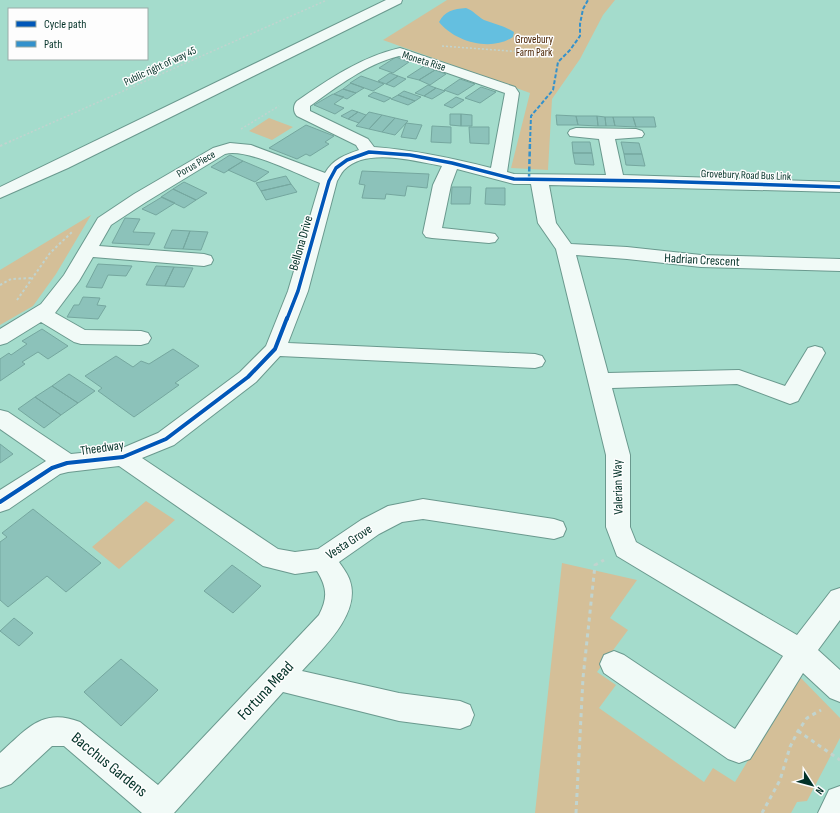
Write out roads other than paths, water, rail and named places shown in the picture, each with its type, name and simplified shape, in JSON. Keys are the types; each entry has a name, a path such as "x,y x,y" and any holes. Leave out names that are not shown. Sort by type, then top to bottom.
{"main road":[{"path":"0,193 70,161 396,0"},
{"name":"Moneta Rise","path":"369,152 362,142 302,113 302,104 322,90 373,61 389,54 400,52 510,90 512,93 511,102 498,175"},
{"path":"576,133 636,134"},
{"path":"606,134 615,180"},
{"name":"Porus Piece","path":"0,338 48,309 72,277 104,222 115,213 219,151 230,148 251,150 329,181"},
{"name":"Bellona Drive","path":"166,439 248,378 275,349 298,291 329,181 336,168 347,160 369,152 410,156 452,163 514,179 539,179"},
{"path":"452,163 442,185 432,233 489,238"},
{"name":"Grovebury Road Bus Link","path":"539,179 840,187"},
{"name":"Valerian Way","path":"539,179 547,223 565,249 618,455 618,527 626,549 801,652 833,697"},
{"name":"Hadrian Crescent","path":"565,249 627,253 701,261 840,265"},
{"path":"87,251 204,260"},
{"path":"41,314 81,337 141,338"},
{"path":"275,349 535,361"},
{"path":"599,381 739,377 787,401 815,353"},
{"path":"0,418 67,463"},
{"name":"Theedway","path":"0,502 52,468 67,463 123,458 166,439"},
{"name":"Vesta Grove","path":"123,458 272,559 295,563 324,559 370,527 397,513 423,509 554,529"},
{"name":"Fortuna Mead","path":"159,809 328,623 338,605 338,582 324,559"},
{"path":"614,664 740,749 801,652 840,599"},
{"path":"279,678 399,707 460,715"},
{"name":"Bacchus Gardens","path":"0,773 46,732 70,732 159,809"},
{"path":"834,813 840,801"}],"water":[{"path":"466,8 484,20 511,30 514,32 513,37 494,44 474,43 454,35 439,22 444,15 450,11"}],"park label":[{"name":"Grovebury Farm Park","path":"534,45"}]}
